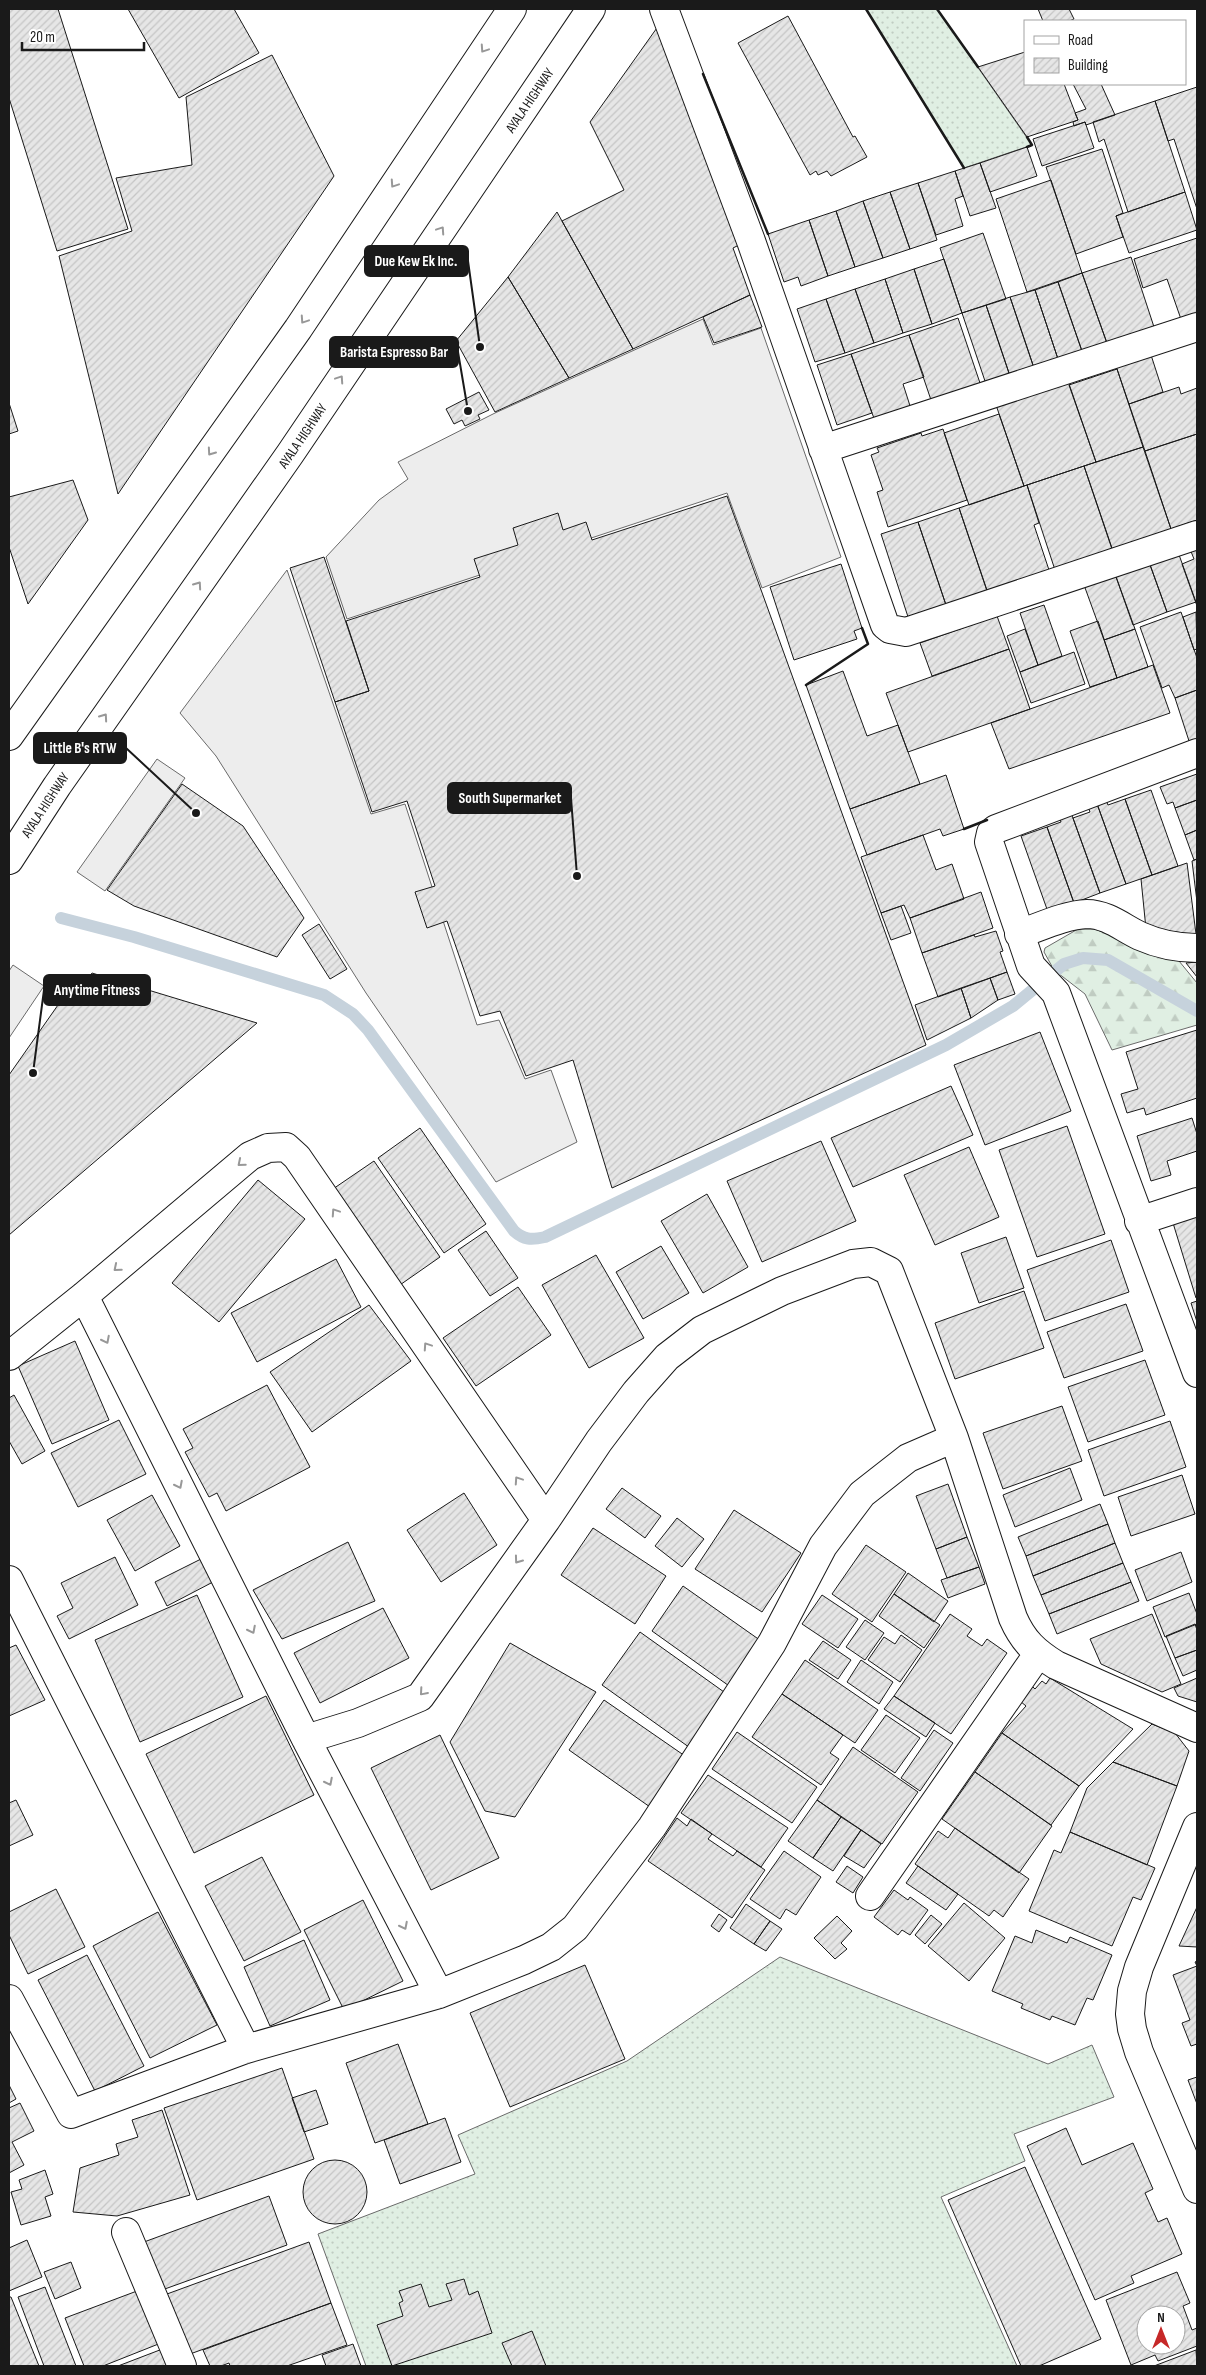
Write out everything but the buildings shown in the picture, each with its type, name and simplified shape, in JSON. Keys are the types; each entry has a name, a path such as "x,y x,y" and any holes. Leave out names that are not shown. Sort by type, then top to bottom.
{"main road":[{"path":"9,736 298,329 512,9"},
{"name":"AYALA HIGHWAY","path":"9,860 57,786 290,454 591,9"},
{"path":"664,9 751,241 882,618 890,630 906,632 1197,535"},
{"path":"823,449 1197,327"},
{"path":"1197,754 991,833 989,847 1030,966 1056,993 1139,1221 1197,1373"},
{"path":"1019,934 1072,916 1095,915 1106,918 1155,941 1171,946 1197,948"},
{"path":"9,1356 84,1296 250,1156 268,1148 286,1147 297,1157 546,1520"},
{"path":"1139,1221 1197,1202"},
{"path":"306,1739 358,1723 420,1697 546,1520 604,1434 636,1392 667,1357 702,1330 782,1291 853,1264 871,1262 889,1271 954,1438 1013,1618 1024,1641 1038,1654 1056,1664 1197,1728"},
{"path":"84,1296 306,1739 439,1994"},
{"path":"9,1999 71,2114 246,2049 439,1994 524,1960 551,1947 574,1928 652,1827 772,1644 823,1546 862,1494 908,1458 954,1438"},
{"path":"9,1580 246,2049"},
{"path":"870,1896 1038,1654"},
{"path":"1197,1827 1139,1967 1132,1991 1130,2014 1139,2052 1197,2189"},
{"path":"126,2232 182,2366"}],"green space":[{"path":"866,9 937,9 1032,145 964,168"},
{"path":"1078,929 1094,929 1169,952 1197,983 1197,1025 1112,1050 1085,994 1054,970 1044,952 1045,948"},
{"path":"780,1957 1048,2064 1092,2045 1114,2097 1014,2134 1025,2161 941,2197 1017,2366 366,2366 318,2234 475,2174 458,2135 627,2061"}],"shaded area":[{"path":"703,319 713,345 761,328 841,557 762,588 727,493 347,619 326,557 379,500 408,479 398,462 495,413"},
{"path":"287,570 371,814 405,804 477,1025 499,1020 525,1079 551,1070 577,1142 496,1182 366,993 216,756 180,713"},
{"path":"157,759 185,778 105,891 77,872"},
{"path":"13,965 44,986 9,1038 9,971"}],"waterway":[{"path":"61,918 134,937 324,995 353,1014 368,1030 514,1231 521,1236 536,1239 545,1237 946,1045 1013,1006 1064,964 1083,958 1108,960 1197,1011"}],"wall":[{"path":"866,9 964,168"},
{"path":"937,9 978,67"},
{"path":"703,74 768,234"},
{"path":"1027,137 1032,145 1027,147"},
{"path":"806,685 868,644 862,628"},
{"path":"964,829 987,820"}],"place":[{"name":"Due Kew Ek Inc.","path":"480,347"},
{"name":"Barista Espresso Bar","path":"468,411"},
{"name":"Little B's RTW","path":"196,813"},
{"name":"South Supermarket","path":"577,876"},
{"name":"Anytime Fitness","path":"33,1073"}]}
